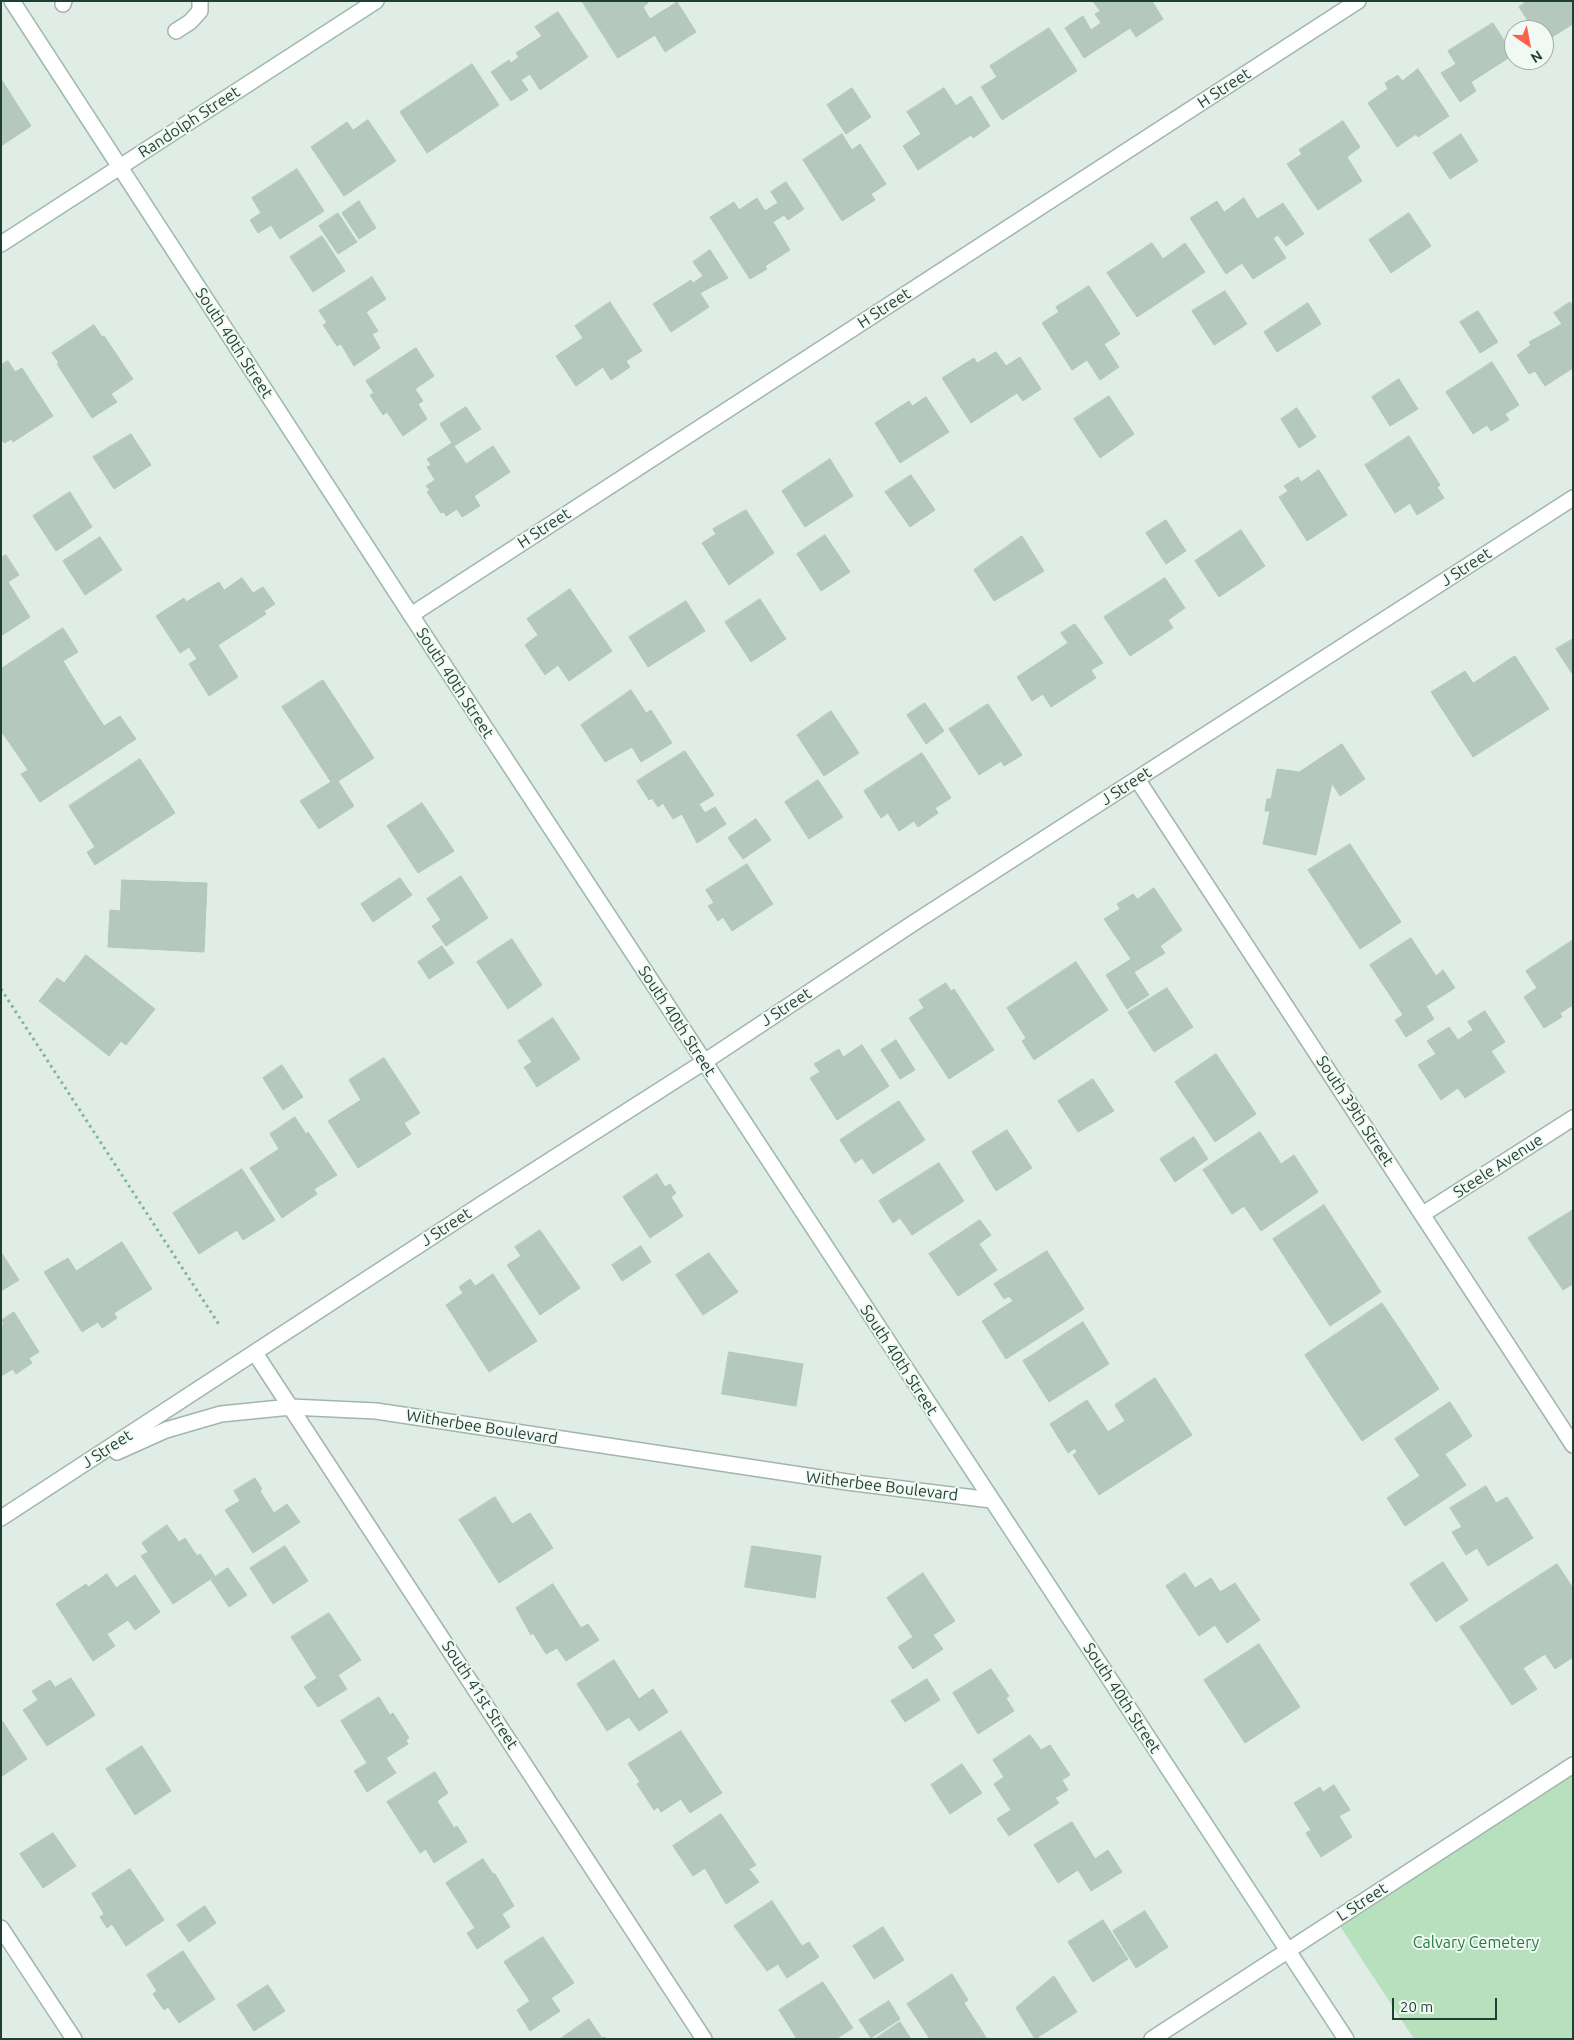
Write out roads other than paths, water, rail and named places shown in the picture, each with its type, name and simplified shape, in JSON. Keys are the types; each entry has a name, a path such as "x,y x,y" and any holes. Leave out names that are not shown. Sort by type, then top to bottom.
{"street":[{"name":"South 40th Street","path":"12,1 410,615 1346,2039"},
{"path":"176,31 190,22 200,11 200,1"},
{"name":"Randolph Street","path":"1,244 376,1"},
{"name":"H Street","path":"410,615 1358,1"},
{"name":"J Street","path":"1,1518 501,1191 704,1062 1137,779 1573,498"},
{"name":"South 39th Street","path":"1137,779 1573,1444"},
{"name":"Steele Avenue","path":"1423,1214 1573,1118"},
{"name":"South 41st Street","path":"255,1352 704,2039"},
{"name":"Witherbee Boulevard","path":"1,1530 39,1494 131,1445 166,1430 221,1414 291,1407 376,1411 847,1482 991,1500"},
{"name":"L Street","path":"1152,2039 1573,1766"},
{"path":"1,1928 74,2039"}],"park label":[{"name":"Calvary Cemetery","path":"1476,1943"}]}
